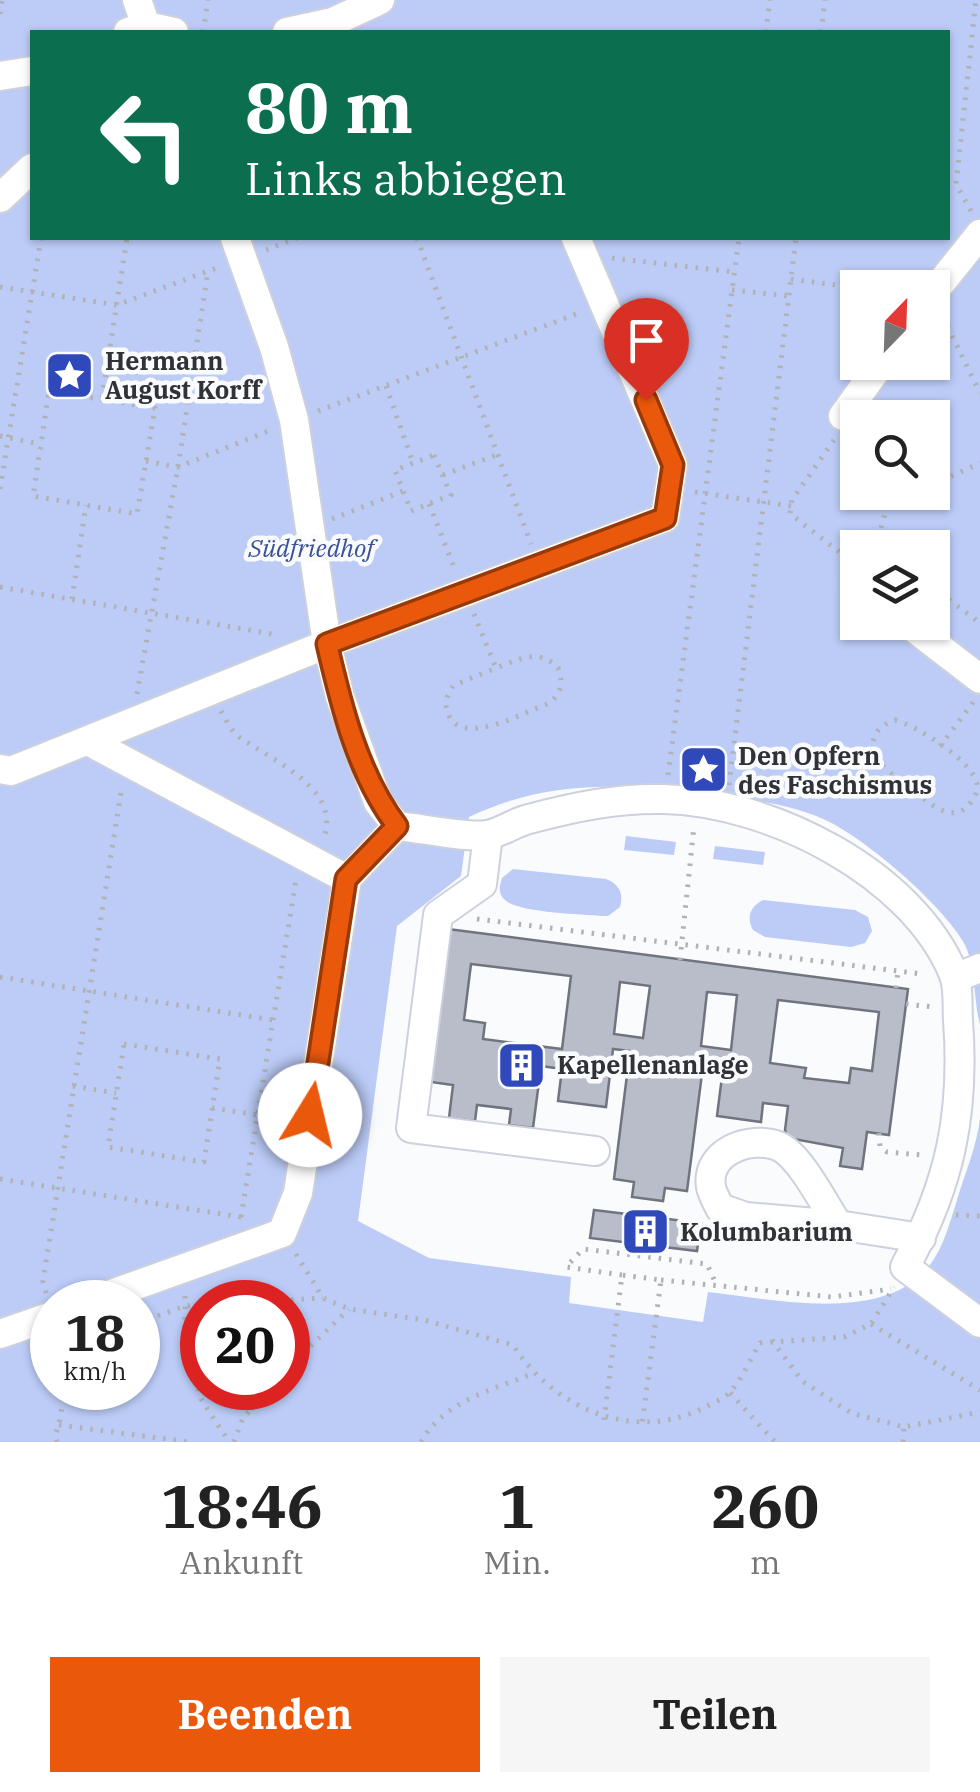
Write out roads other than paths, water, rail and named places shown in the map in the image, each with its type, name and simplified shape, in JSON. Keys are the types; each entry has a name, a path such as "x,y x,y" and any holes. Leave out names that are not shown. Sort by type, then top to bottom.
{"lane":[{"path":"310,30 344,27 380,0"},
{"path":"137,20 168,30"},
{"path":"0,76 30,70"},
{"path":"0,198 30,170"},
{"path":"947,270 976,223"},
{"path":"0,770 11,771 327,644 665,518 673,465 580,246"},
{"path":"240,248 294,420 327,644 340,697 378,802 397,826 488,835 523,820 594,802 665,799 727,807 816,839 872,875 968,973 950,1158 934,1212 899,1278 980,1322"},
{"path":"929,640 980,679"},
{"path":"88,741 346,879"},
{"path":"152,1280 282,1232 298,1193 346,879 397,826"},
{"path":"488,835 482,884 438,915 412,1128 595,1151"},
{"path":"838,1225 921,1238"},
{"path":"0,1334 30,1318"}],"place":[{"name":"Hermann August Korff","path":"70,375"},
{"name":"Den Opfern des Faschismus","path":"703,770"},
{"name":"Kapellenanlage","path":"522,1065"},
{"name":"Kolumbarium","path":"645,1232"}],"park label":[{"name":"Südfriedhof","path":"311,548"}]}
